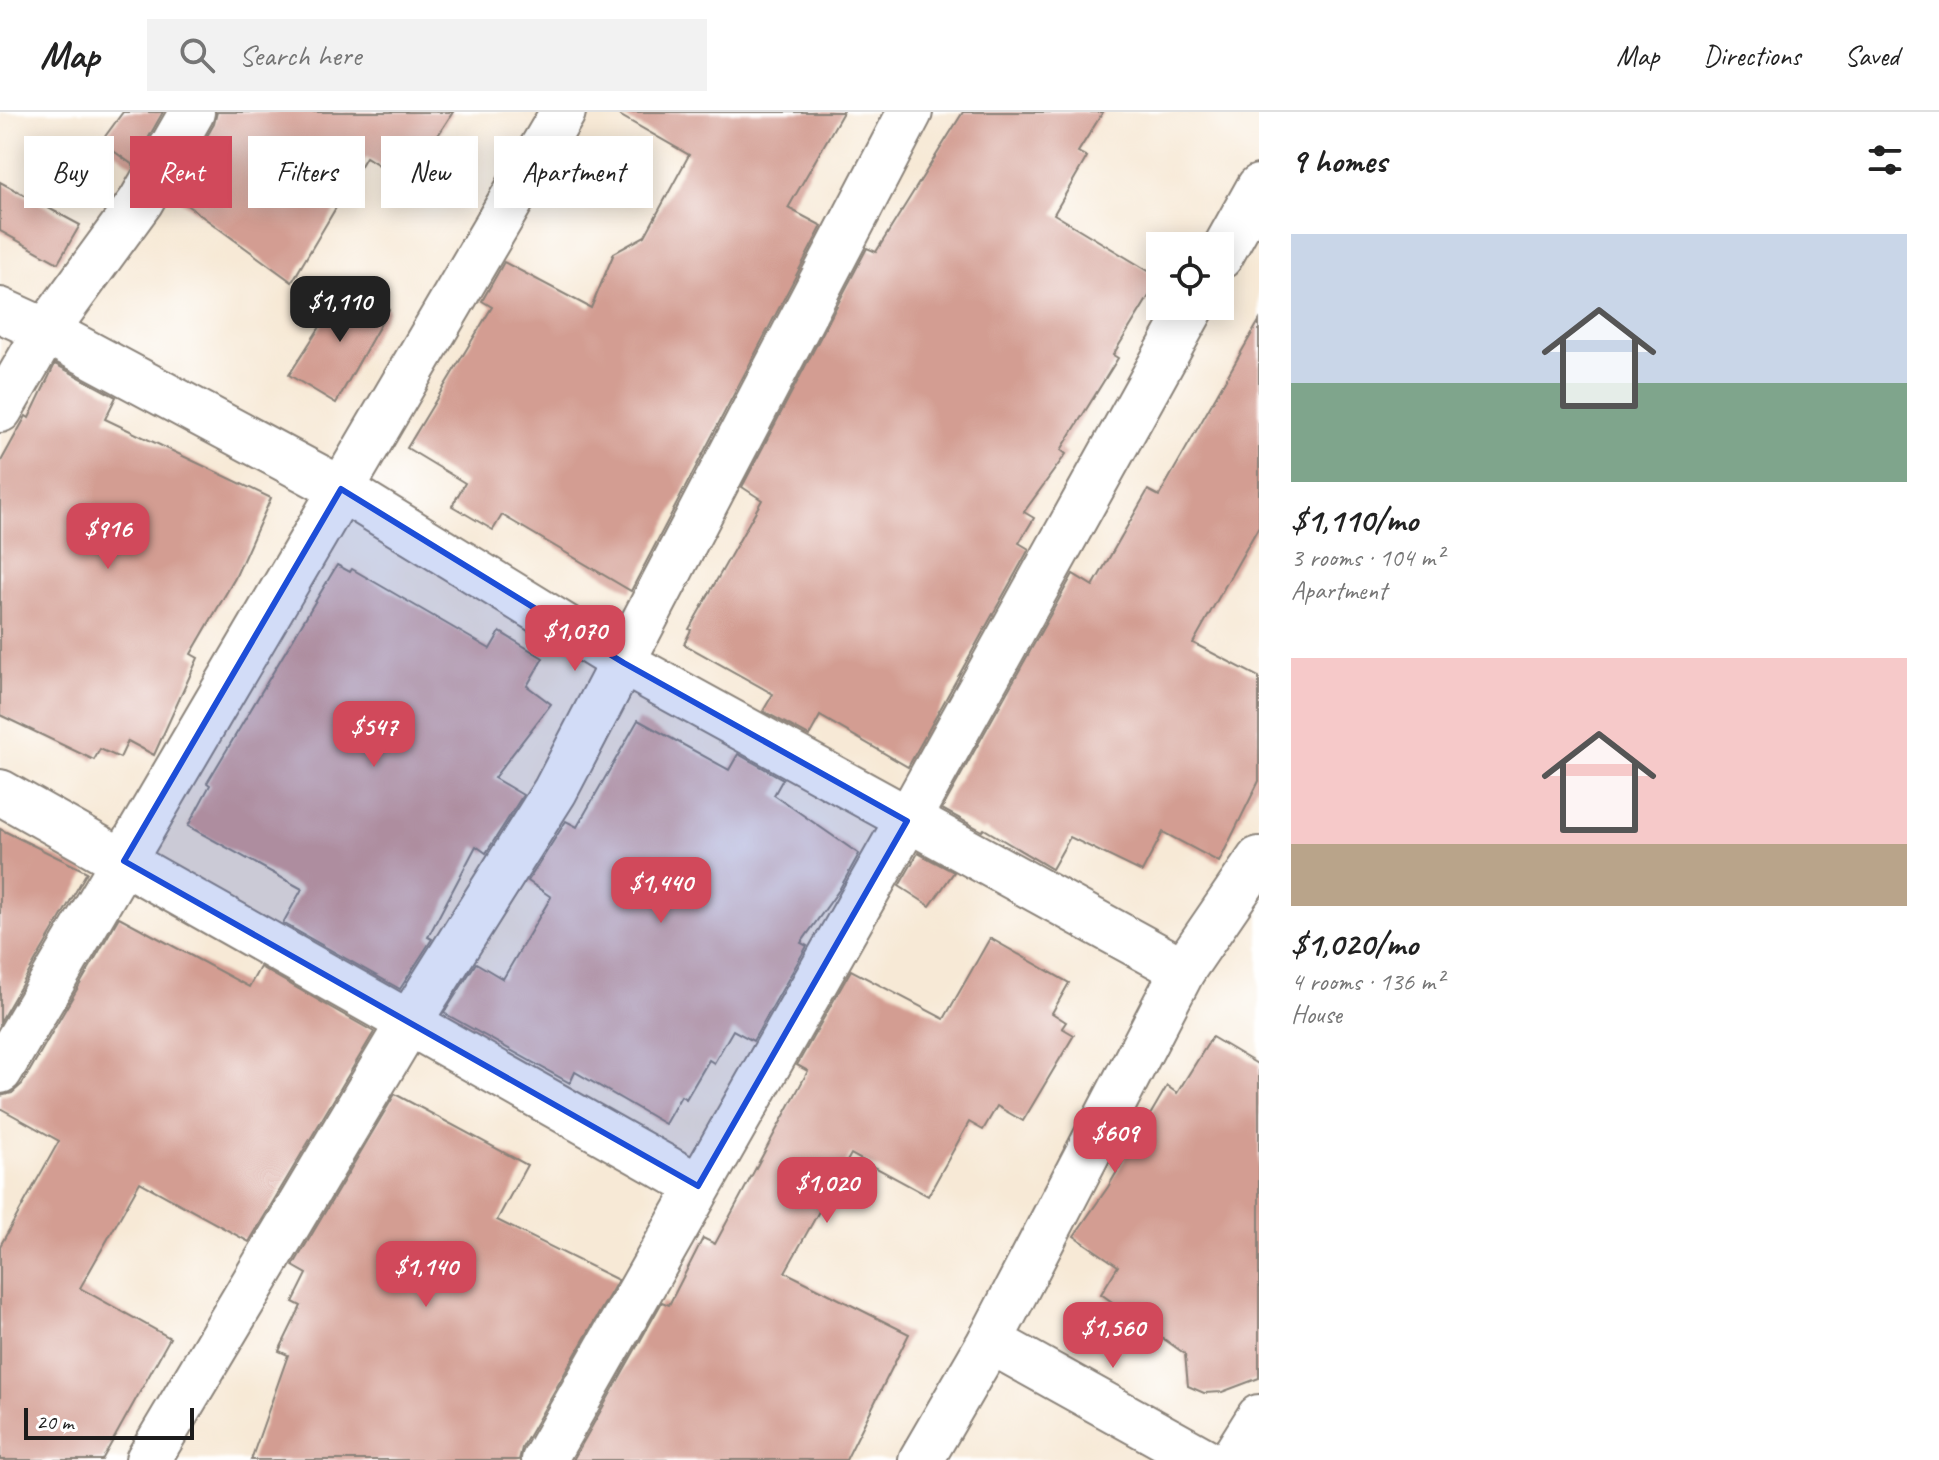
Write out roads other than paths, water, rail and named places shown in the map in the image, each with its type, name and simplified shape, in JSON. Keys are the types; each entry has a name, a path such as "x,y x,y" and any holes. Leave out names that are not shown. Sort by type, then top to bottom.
{"street":[{"path":"0,410 46,331 141,201 192,112"},
{"path":"0,1071 563,112"},
{"path":"148,1460 408,1024 555,791 910,112"},
{"path":"1234,232 1259,187"},
{"path":"0,310 46,331 341,489 624,663 1183,970"},
{"path":"544,1460 907,821 1185,320"},
{"path":"0,792 698,1186"},
{"path":"921,1460 990,1341 1183,970 1259,859"},
{"path":"990,1341 1204,1460"},
{"path":"1232,1460 1259,1417"}]}
